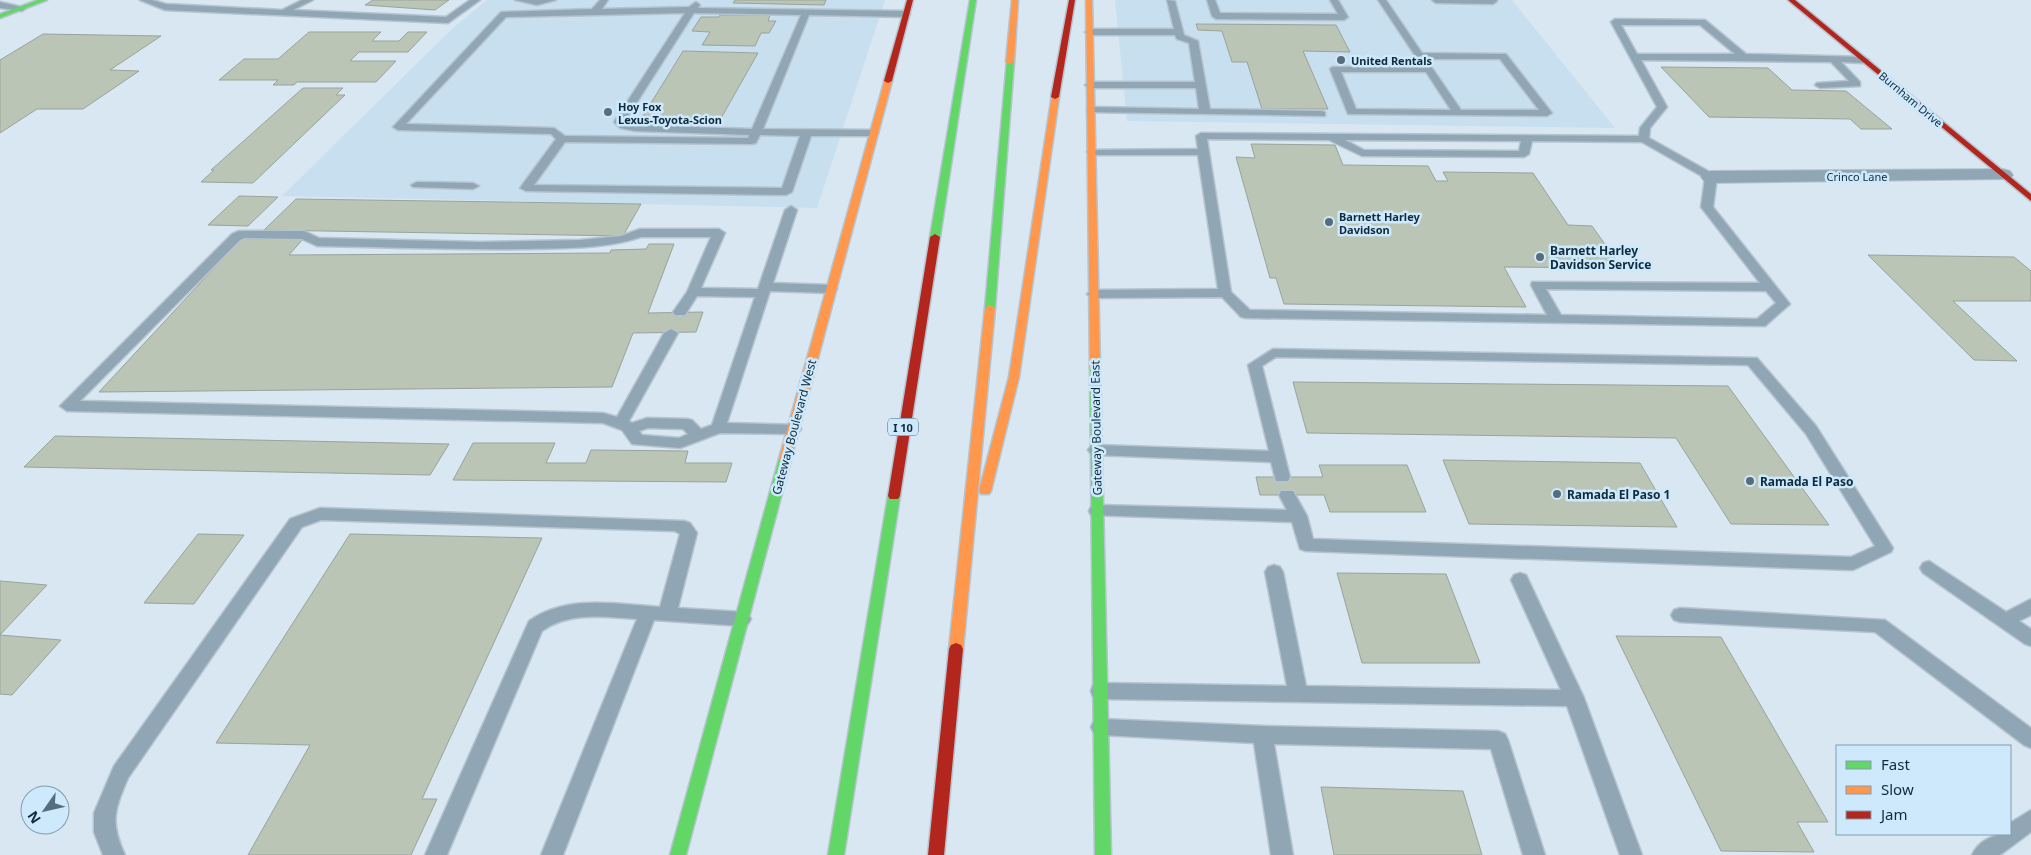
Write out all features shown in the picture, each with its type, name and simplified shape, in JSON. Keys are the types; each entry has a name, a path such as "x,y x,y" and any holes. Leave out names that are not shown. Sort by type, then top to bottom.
{"main road":[{"name":"Gateway Boulevard West","path":"678,855 910,0"},
{"name":"I 10","path":"836,855 943,176 973,0"},
{"path":"936,855 993,273 1016,0"},
{"path":"962,577 1014,376 1046,153 1072,0"},
{"name":"Gateway Boulevard East","path":"1089,0 1102,855"},
{"name":"Burnham Drive","path":"1791,0 2031,198"},
{"path":"0,16 30,3"},
{"path":"938,151 943,176"}],"street":[{"name":"Crinco Lane","path":"1711,177 2003,175"}],"lane":[{"path":"144,0 165,7 195,4 282,12 448,20 476,0"},
{"path":"282,12 309,0"},
{"path":"520,0 552,0"},
{"path":"595,12 604,0"},
{"path":"700,0 691,10 619,122 624,126 756,132 873,134"},
{"path":"846,13 852,0"},
{"path":"1212,0 1216,16 1344,17 1334,0"},
{"path":"1382,0 1458,113"},
{"path":"1436,0 1493,1"},
{"path":"1171,1 1180,37 1193,41 1205,112"},
{"path":"0,5 30,3"},
{"path":"806,12 752,141 562,139 554,131 398,127 504,14 691,10 806,12 906,14"},
{"path":"1644,139 1645,128 1662,107 1615,22 1702,22 1744,57"},
{"path":"1090,32 1179,32"},
{"path":"1421,56 1502,56 1547,113 1352,112 1335,69 1430,69"},
{"path":"1634,57 1864,60"},
{"path":"1820,85 1857,84 1833,59"},
{"path":"1090,84 1200,85"},
{"path":"1091,110 1321,114"},
{"path":"562,139 526,188 786,192 807,132"},
{"path":"1201,136 1644,139 1711,177 1707,207 1783,304 1760,323 1246,314 1225,293 1204,152 1201,136"},
{"path":"1092,152 1204,152"},
{"path":"417,186 473,186"},
{"path":"718,428 792,210"},
{"path":"680,312 693,292 719,233 640,233 623,239 580,244 479,246 317,242 304,235 243,234 236,237 66,406 603,418 626,426 637,440 680,444 698,434 718,428 793,429"},
{"path":"1556,319 1537,285 1770,287"},
{"path":"693,292 831,289"},
{"path":"1093,294 1225,293"},
{"path":"626,426 671,332"},
{"path":"1282,477 1255,366 1273,353 1752,361 1810,430 1885,548 1853,564 1306,545 1299,516 1287,495"},
{"path":"1096,450 1278,457"},
{"path":"1097,511 1299,516"},
{"path":"114,855 107,843 102,814 121,772 296,523 307,517 320,514 675,525 684,527 689,533 667,615"},
{"path":"1929,568 2031,639"},
{"path":"1274,572 1298,694"},
{"path":"1520,580 1574,698 1631,855"},
{"path":"2005,621 2031,606"},
{"path":"436,855 535,626 542,619 564,610 648,613 742,620"},
{"path":"552,855 648,613"},
{"path":"1680,615 1878,625 2031,739"},
{"path":"1100,691 1574,698"},
{"path":"1100,727 1263,735 1498,740 1534,855"},
{"path":"1263,735 1282,855"},
{"path":"2011,835 2031,820"},
{"path":"1984,855 2011,835"}],"shaded area":[{"name":"Hoy Fox Lexus-Toyota-Scion","path":"487,0 885,0 817,208 282,196 453,28"},
{"name":"United Rentals","path":"1115,0 1512,0 1615,128 1127,121"}],"building":[{"path":"373,0 449,0 435,10 365,5"},
{"path":"735,0 826,0 824,5 733,3"},
{"path":"720,15 770,15 768,21 776,21 769,33 761,33 755,46 702,45 710,32 692,31 701,17 719,17"},
{"path":"1196,24 1336,25 1350,52 1303,51 1328,109 1262,109 1247,62 1232,62 1222,31 1198,30"},
{"path":"309,32 381,32 372,41 399,41 408,32 427,32 408,52 359,52 350,61 396,61 376,82 297,82 294,85 273,85 278,80 219,80 244,59 278,59"},
{"path":"43,34 161,36 110,70 139,71 83,109 37,109 0,133 0,60"},
{"path":"683,51 758,53 720,120 643,116"},
{"path":"1661,67 1768,68 1792,90 1846,91 1892,129 1861,129 1850,119 1709,117"},
{"path":"303,88 343,88 336,95 345,95 253,183 201,182 214,170 211,170"},
{"path":"1251,144 1335,145 1343,165 1428,166 1436,181 1448,181 1443,172 1533,173 1568,225 1592,226 1622,268 1504,267 1526,307 1284,304 1276,278 1270,278 1236,157 1255,158"},
{"path":"239,196 278,197 248,226 208,225"},
{"path":"296,199 641,204 623,236 264,230"},
{"path":"241,239 303,239 289,255 610,253 611,250 646,249 649,244 674,244 648,313 703,312 696,332 633,333 612,387 99,392"},
{"path":"1868,255 2014,257 2031,271 2031,301 1953,301 2017,361 1974,360"},
{"name":"Ramada El Paso","path":"1293,382 1728,386 1829,525 1731,524 1676,438 1307,433"},
{"path":"55,436 449,444 430,475 24,467"},
{"path":"473,443 555,443 546,463 586,463 591,450 688,451 685,463 732,463 726,482 453,480"},
{"name":"Ramada El Paso 1","path":"1443,460 1640,463 1677,527 1469,524"},
{"path":"1319,465 1407,465 1426,512 1330,512 1324,495 1260,495 1256,477 1323,477"},
{"path":"198,534 244,535 194,604 144,603"},
{"path":"350,534 542,538 422,799 437,799 411,855 248,855 310,745 216,743"},
{"path":"1337,573 1446,574 1480,663 1362,663"},
{"path":"0,581 47,585 0,635"},
{"path":"0,635 61,640 12,695 0,694"},
{"path":"1616,636 1721,637 1828,822 1797,822 1814,852 1721,851"},
{"path":"1321,787 1463,791 1482,855 1334,855"}],"traffic: fast":[{"path":"0,16 44,0"},
{"path":"935,237 973,0"},
{"path":"990,308 1010,62"},
{"path":"1095,367 1103,855"},
{"path":"678,855 785,459"},
{"path":"836,855 894,496"}],"traffic: slow":[{"path":"1010,62 1015,0"},
{"path":"1089,0 1095,367"},
{"path":"785,459 888,81"},
{"path":"985,491 1014,377 1055,97"},
{"path":"956,649 990,308"}],"traffic: jam":[{"path":"888,81 910,0"},
{"path":"1055,97 1072,0"},
{"path":"1791,0 2031,198"},
{"path":"894,496 935,237"},
{"path":"936,855 956,649"}],"place":[{"name":"United Rentals","path":"1341,60"},
{"name":"Hoy Fox Lexus-Toyota-Scion","path":"608,112"},
{"name":"Barnett Harley Davidson","path":"1329,222"},
{"name":"Barnett Harley Davidson Service","path":"1540,257"},
{"name":"Ramada El Paso","path":"1750,481"},
{"name":"Ramada El Paso 1","path":"1557,494"}]}
